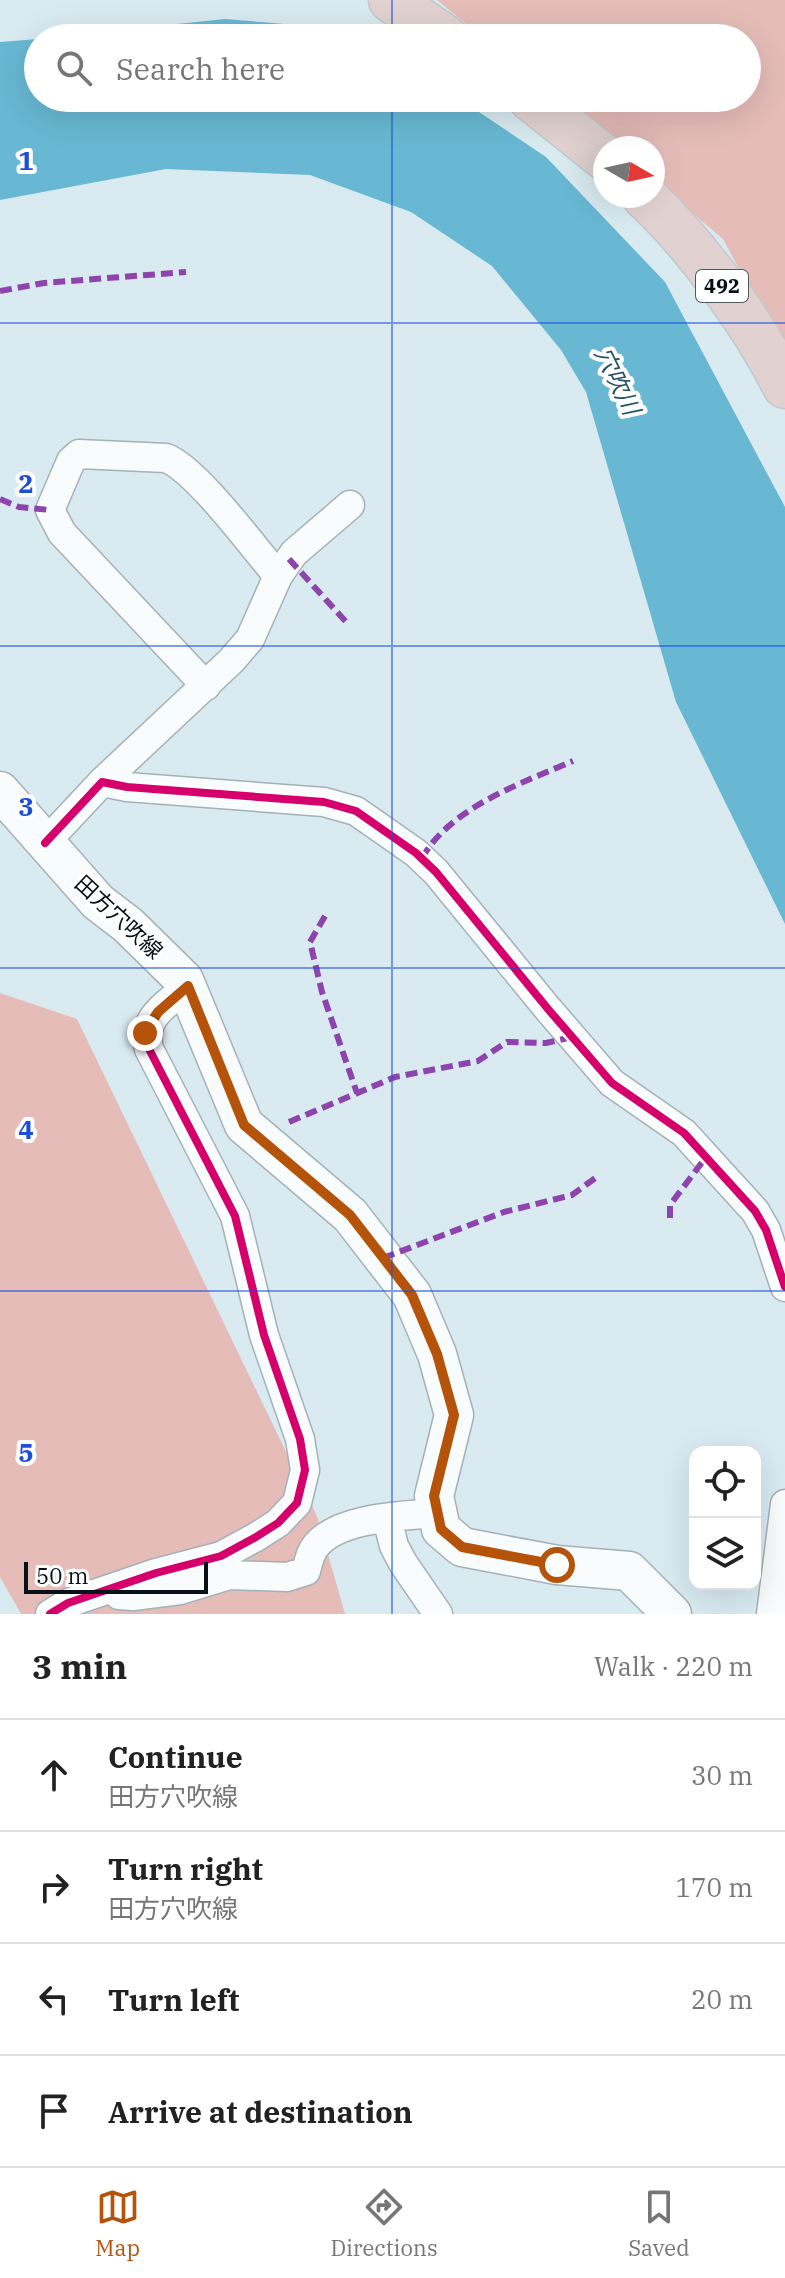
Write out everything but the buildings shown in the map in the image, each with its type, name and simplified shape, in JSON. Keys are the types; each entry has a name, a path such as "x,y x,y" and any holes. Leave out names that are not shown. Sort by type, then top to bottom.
{"highway":[{"path":"391,0 426,24"},
{"path":"548,112 593,148"},
{"name":"492","path":"657,208 729,295 785,386"}],"main road":[{"name":"田方穴吹線","path":"0,791 98,902 157,951 188,986 244,1125 350,1215 412,1295 437,1354 454,1415 434,1496 437,1513"},
{"path":"437,1513 441,1529 462,1547 557,1565 629,1571 672,1614"}],"street":[{"path":"206,686 54,521 50,510 71,461 79,454 166,458 177,462 278,576"},
{"path":"45,843 102,782 206,686 250,639 278,576 294,553 350,505"},
{"path":"102,782 127,787 324,802 356,811 416,853 436,872 612,1083 684,1133 746,1199 766,1230 785,1287"},
{"path":"50,1614 68,1603 94,1594 221,1556 256,1537 278,1523 297,1503 305,1470 300,1439 264,1335 235,1216 149,1049 145,1033 158,1012 188,986"},
{"path":"771,1614 785,1504"},
{"path":"94,1594 133,1596 180,1590 229,1575 287,1577 306,1571 315,1547 339,1529 387,1518 437,1513"},
{"path":"387,1518 394,1546 403,1563 438,1614"}],"shaded area":[{"path":"437,0 785,0 785,355 723,239 665,190 665,136 601,136 572,112 761,112 761,24 466,24"},
{"path":"0,993 77,1019 317,1516 345,1614 21,1614 0,1577"}],"water":[{"path":"225,19 285,24 177,24"},
{"name":"穴吹川","path":"24,40 24,112 479,112 546,157 665,282 785,507 785,924 676,702 586,392 561,350 492,266 411,212 310,175 166,169 0,200 0,42"}],"marked path":[{"path":"0,291 44,283 186,272"},
{"path":"0,499 19,507 50,510"},
{"path":"289,559 348,624"},
{"path":"422,858 435,840 469,811 510,788 573,761"},
{"path":"325,916 310,942 322,992 357,1093"},
{"path":"289,1122 395,1077 478,1061 507,1042 546,1043 572,1037"},
{"path":"670,1218 670,1205 706,1157"},
{"path":"383,1258 504,1212 572,1195 598,1176"}],"cycle path":[{"path":"45,843 102,782 127,787 324,802 356,811 416,853 436,872 612,1083 684,1133 755,1211 766,1230 785,1287"},
{"path":"50,1614 68,1603 156,1573 221,1556 256,1537 278,1523 297,1503 305,1470 300,1439 264,1335 235,1216 149,1049 147,1038 152,1020 188,986"}],"route":[{"path":"145,1033 158,1012 188,986 244,1125 350,1215 412,1295 437,1354 454,1415 434,1496 441,1529 462,1547 557,1565"}]}
